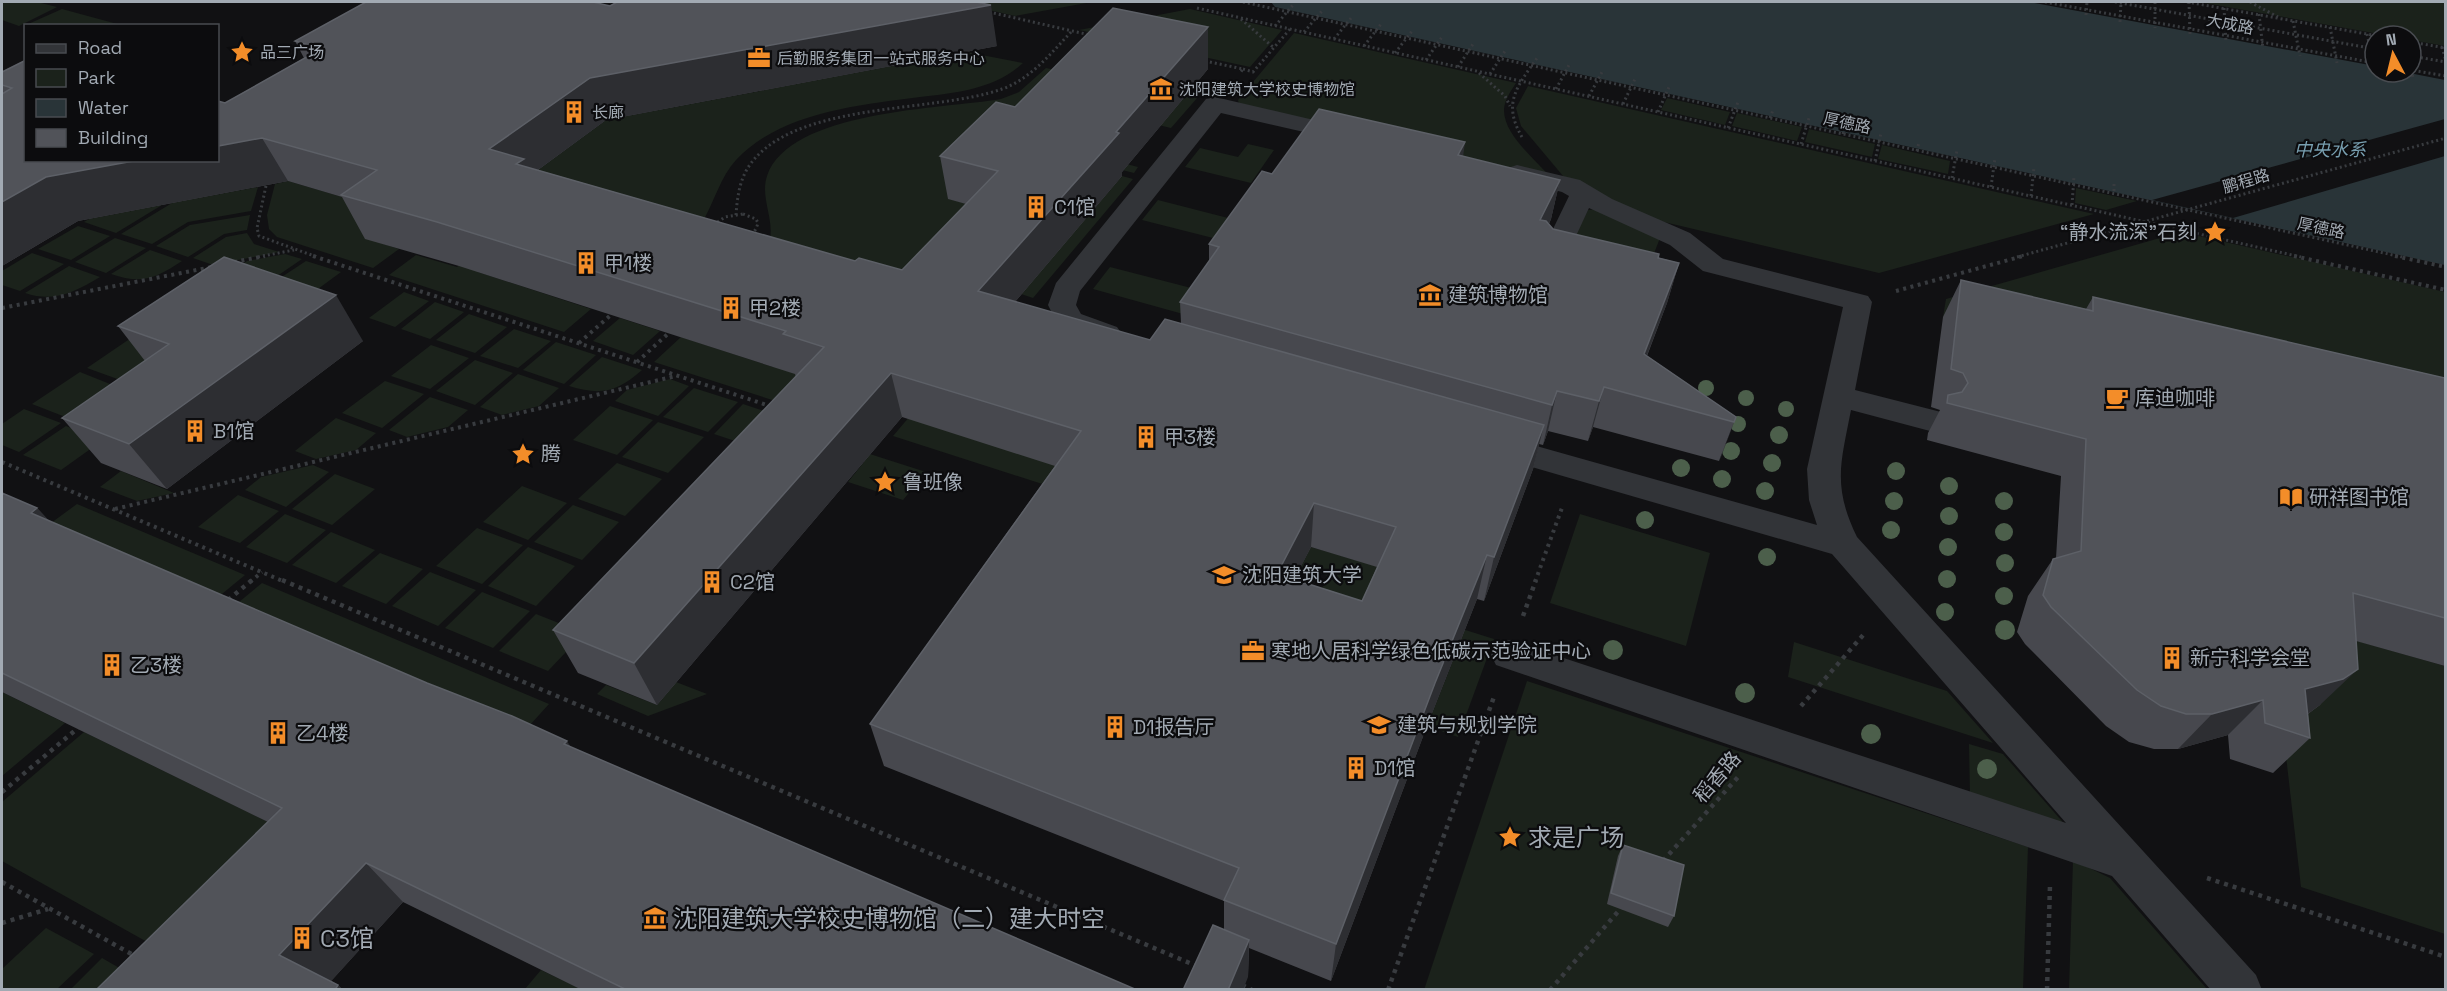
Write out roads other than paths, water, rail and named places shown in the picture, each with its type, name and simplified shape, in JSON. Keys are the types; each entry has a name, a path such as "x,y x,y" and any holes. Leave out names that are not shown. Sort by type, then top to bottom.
{"lane":[{"path":"1131,340 1069,320 1062,305 1066,289 1215,104 1376,141"},
{"path":"1491,167 1577,189 1623,214 1680,239 1713,265 1858,302 1823,470 1822,492 1830,517 1844,545 2240,990"},
{"path":"1552,258 1577,189"},
{"path":"1838,396 1930,420"},
{"path":"1465,437 1844,545"},
{"path":"1509,654 2126,861"}],"water":[{"name":"中央水系","path":"1271,2 2029,2 2363,64 2363,84 2423,84 2423,76 2445,80 2445,265 1275,7"}],"place":[{"name":"品三广场","path":"242,52"},
{"name":"后勤服务集团一站式服务中心","path":"759,58"},
{"name":"沈阳建筑大学校史博物馆","path":"1161,89"},
{"name":"长廊","path":"574,112"},
{"name":"C1馆","path":"1036,207"},
{"name":"“静水流深”石刻","path":"2215,232"},
{"name":"甲1楼","path":"586,263"},
{"name":"建筑博物馆","path":"1430,295"},
{"name":"甲2楼","path":"731,308"},
{"name":"库迪咖啡","path":"2117,398"},
{"name":"B1馆","path":"195,431"},
{"name":"甲3楼","path":"1146,437"},
{"name":"腾","path":"523,454"},
{"name":"鲁班像","path":"885,482"},
{"name":"研祥图书馆","path":"2291,497"},
{"name":"沈阳建筑大学","path":"1224,575"},
{"name":"C2馆","path":"712,582"},
{"name":"寒地人居科学绿色低碳示范验证中心","path":"1253,651"},
{"name":"新宁科学会堂","path":"2172,658"},
{"name":"乙3楼","path":"112,665"},
{"name":"建筑与规划学院","path":"1379,725"},
{"name":"D1报告厅","path":"1115,727"},
{"name":"乙4楼","path":"278,733"},
{"name":"D1馆","path":"1356,768"},
{"name":"求是广场","path":"1510,837"},
{"name":"沈阳建筑大学校史博物馆（二）建大时空","path":"655,918"},
{"name":"C3馆","path":"302,938"}]}
